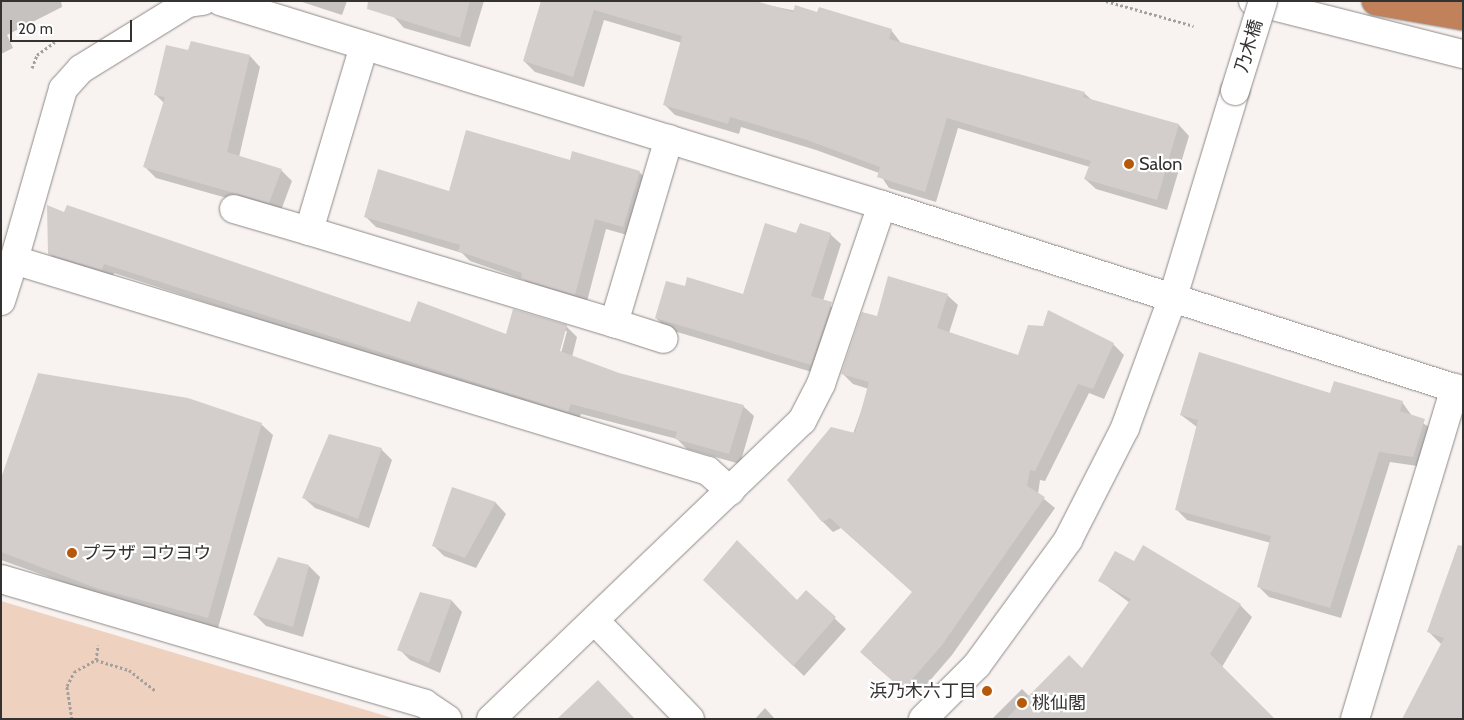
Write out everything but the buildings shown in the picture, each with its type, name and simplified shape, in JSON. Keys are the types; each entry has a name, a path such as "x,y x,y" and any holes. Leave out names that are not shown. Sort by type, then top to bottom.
{"highway":[{"path":"1376,1 1463,16"}],"street":[{"path":"1,301 63,89 81,69 188,3 203,1"},
{"path":"220,1 882,205 1459,389 1354,719"},
{"path":"1253,1 1463,54"},
{"name":"乃木橋","path":"923,719 977,665 1068,540 1125,428 1173,297 1263,1"},
{"path":"309,231 364,46"},
{"path":"614,323 669,139"},
{"path":"491,719 596,622 806,414 821,384 882,205"},
{"path":"234,210 664,339"},
{"path":"14,260 708,471 730,491"},
{"path":"1,579 425,704 447,719"},
{"path":"596,622 690,719"}],"path":[{"path":"1106,1 1194,26"},
{"path":"96,660 104,609"},
{"path":"72,719 67,686 74,672 96,660 129,670 155,690"}],"shaded area":[{"path":"1,601 396,719 1,719"}],"place":[{"name":"Salon","path":"1129,164"},
{"name":"プラザ コウヨウ","path":"72,553"},
{"name":"浜乃木六丁目","path":"987,691"},
{"name":"桃仙閣","path":"1022,703"}]}
